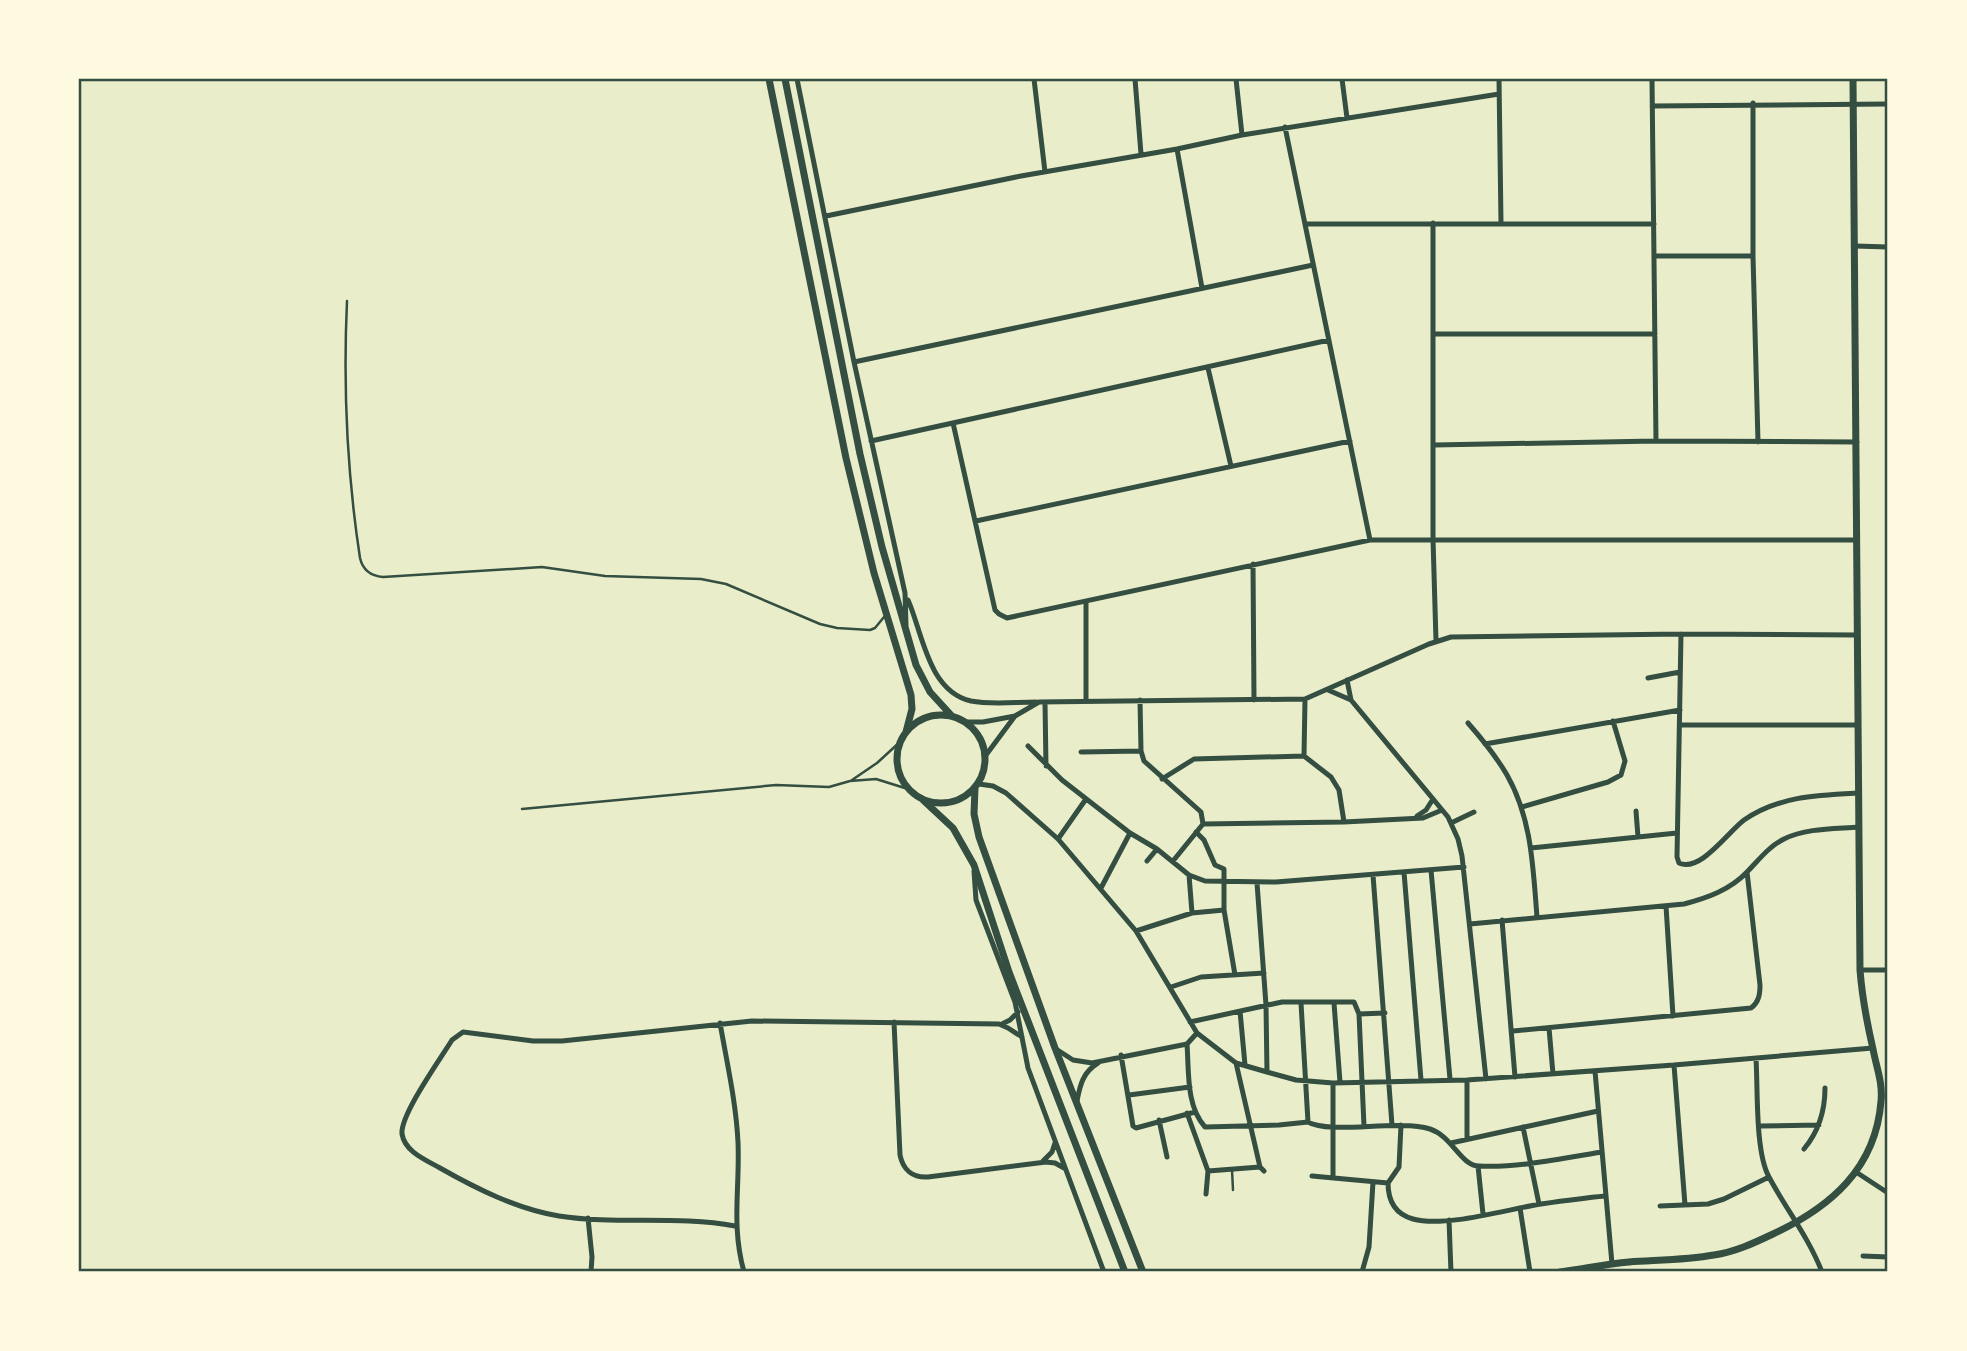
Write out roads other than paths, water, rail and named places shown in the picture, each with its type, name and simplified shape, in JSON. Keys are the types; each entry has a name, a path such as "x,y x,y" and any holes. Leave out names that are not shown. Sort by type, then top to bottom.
{"street":[{"path":"769,79 846,458 886,614 911,695 912,709 897,753 897,766 908,789 953,828 974,864 1009,972 1125,1272"},
{"path":"785,79 860,454 906,632 922,679 951,715 967,722 976,731 983,742 986,755 984,773 977,786 964,797 951,803 923,800"},
{"path":"797,79 854,362 905,593 935,674 944,686 956,695 970,700 1042,702 1305,699 1436,641 1451,638 1681,634 1857,635"},
{"path":"1034,79 1045,172"},
{"path":"1135,79 1141,154"},
{"path":"1236,79 1242,135"},
{"path":"1342,79 1347,118"},
{"path":"1499,79 1501,223"},
{"path":"1652,79 1656,442"},
{"path":"1560,1272 1612,1264 1715,1255 1756,1242 1796,1223 1829,1201 1856,1172 1871,1146 1880,1110 1880,1079 1872,1048 1860,970 1853,79"},
{"path":"826,216 1242,135 1499,93"},
{"path":"1652,106 1753,103 1888,104"},
{"path":"1753,103 1753,256 1758,442"},
{"path":"1285,128 1370,540"},
{"path":"1177,149 1202,288"},
{"path":"1433,223 1433,539 1436,641"},
{"path":"1305,224 1654,224"},
{"path":"1855,246 1888,247"},
{"path":"1654,256 1753,256"},
{"path":"854,362 1313,265"},
{"path":"1433,334 1656,334"},
{"path":"871,441 1329,340"},
{"path":"1208,368 1231,466"},
{"path":"953,423 995,610 1007,618 1370,540 1856,540"},
{"path":"976,521 1350,441"},
{"path":"1434,445 1857,442"},
{"path":"1253,564 1254,700"},
{"path":"905,593 906,632"},
{"path":"1086,601 1086,700"},
{"path":"1681,634 1677,860 1682,865 1689,865 1709,854 1747,818 1770,806 1806,796 1859,793"},
{"path":"1647,678 1680,672"},
{"path":"1347,680 1351,700"},
{"path":"1327,690 1351,700 1442,810 1458,839 1464,867 1486,1079"},
{"path":"1304,756 1305,699"},
{"path":"1140,700 1141,751 1144,761 1201,811 1203,824"},
{"path":"967,722 1015,716 1042,702"},
{"path":"1042,702 1046,766"},
{"path":"1485,744 1680,710"},
{"path":"906,732 926,717 951,715"},
{"path":"986,755 1015,716"},
{"path":"1521,807 1608,782 1620,775 1625,761 1613,721"},
{"path":"1468,723 1506,774 1521,807 1531,848 1538,917"},
{"path":"1680,725 1858,725"},
{"path":"1028,746 1046,766 1130,833 1157,849 1189,875 1205,881 1257,883 1464,867"},
{"path":"1081,752 1141,751"},
{"path":"1162,779 1194,759 1304,756 1331,778 1339,790 1344,822"},
{"path":"977,786 993,786 1006,793 1058,839 1136,931 1197,1033 1236,1063 1306,1081 1389,1083 1674,1066 1872,1048"},
{"path":"977,786 974,814 979,837 1055,1048 1143,1272"},
{"path":"1058,839 1086,799"},
{"path":"1411,818 1426,810 1433,799"},
{"path":"1172,861 1203,824 1344,822 1426,817 1442,810"},
{"path":"1636,811 1637,837"},
{"path":"1451,823 1474,812"},
{"path":"1470,924 1666,906 1702,900 1734,884 1770,848 1785,839 1800,833 1859,827"},
{"path":"1196,832 1205,840 1215,866 1224,869 1224,910 1235,975"},
{"path":"1101,888 1130,833"},
{"path":"1531,848 1677,833"},
{"path":"1147,861 1157,849"},
{"path":"974,864 976,900 1018,1012 1028,1068 1104,1272"},
{"path":"1431,870 1450,1079"},
{"path":"1404,872 1422,1080"},
{"path":"1513,1031 1745,1010 1756,1004 1760,985 1747,872"},
{"path":"1189,875 1192,913"},
{"path":"1373,875 1392,1125"},
{"path":"1257,883 1268,1072"},
{"path":"1666,906 1673,1016"},
{"path":"1136,931 1192,913 1224,910"},
{"path":"1502,920 1515,1077"},
{"path":"1860,970 1888,970"},
{"path":"1171,987 1201,977 1264,973"},
{"path":"1190,1022 1282,1002 1354,1002 1359,1014 1364,1126"},
{"path":"1301,1003 1308,1122"},
{"path":"1332,1178 1336,1083 1334,1003"},
{"path":"1240,1011 1245,1065"},
{"path":"736,1226 692,1220 588,1218 538,1212 459,1179 408,1147 402,1133 405,1118 452,1040 463,1031 533,1041 590,1040 752,1021 999,1024 1010,1020 1018,1012"},
{"path":"1359,1014 1385,1013"},
{"path":"894,1022 900,1155 908,1171 914,1175 928,1177 1041,1162 1055,1163 1064,1168"},
{"path":"720,1023 737,1122 736,1226 744,1272"},
{"path":"999,1024 1022,1037"},
{"path":"1549,1028 1553,1074"},
{"path":"1055,1048 1073,1060 1101,1061 1187,1044 1197,1033"},
{"path":"1187,1044 1189,1087 1195,1112 1206,1127 1308,1122 1334,1126 1401,1125 1430,1129 1451,1143 1467,1163 1478,1167 1531,1163 1602,1152"},
{"path":"1121,1055 1133,1126 1136,1128 1195,1112"},
{"path":"1756,1059 1762,1151 1769,1177 1822,1272"},
{"path":"1076,1102 1082,1079 1101,1061"},
{"path":"1208,1171 1262,1169 1249,1126 1236,1063"},
{"path":"1674,1066 1685,1205"},
{"path":"1595,1071 1612,1264"},
{"path":"1466,1139 1467,1080"},
{"path":"1129,1095 1189,1087"},
{"path":"1804,1149 1819,1125 1825,1088"},
{"path":"1451,1143 1598,1111"},
{"path":"1187,1112 1208,1171 1206,1194"},
{"path":"1159,1121 1167,1157"},
{"path":"1401,1125 1399,1167 1388,1183 1390,1203 1404,1216 1425,1221 1449,1220 1539,1204 1605,1196"},
{"path":"1760,1125 1819,1125"},
{"path":"1523,1127 1539,1204"},
{"path":"1041,1162 1052,1152 1055,1143"},
{"path":"1478,1167 1483,1214"},
{"path":"1856,1172 1888,1193"},
{"path":"1312,1176 1388,1183"},
{"path":"1660,1206 1708,1204 1769,1177"},
{"path":"1362,1272 1369,1247 1373,1182"},
{"path":"1520,1208 1530,1272"},
{"path":"588,1218 592,1272"},
{"path":"1449,1220 1451,1272"},
{"path":"1863,1256 1888,1258"}],"lane":[{"path":"347,302 345,390 349,470 360,558 364,569 369,573 383,577 542,567 605,576 701,579 726,584 820,624 837,628 875,628 886,614"},
{"path":"850,781 877,763 901,741"},
{"path":"522,809 776,785 829,787 850,781 886,780 908,789"},
{"path":"1232,1170 1233,1190"}]}
